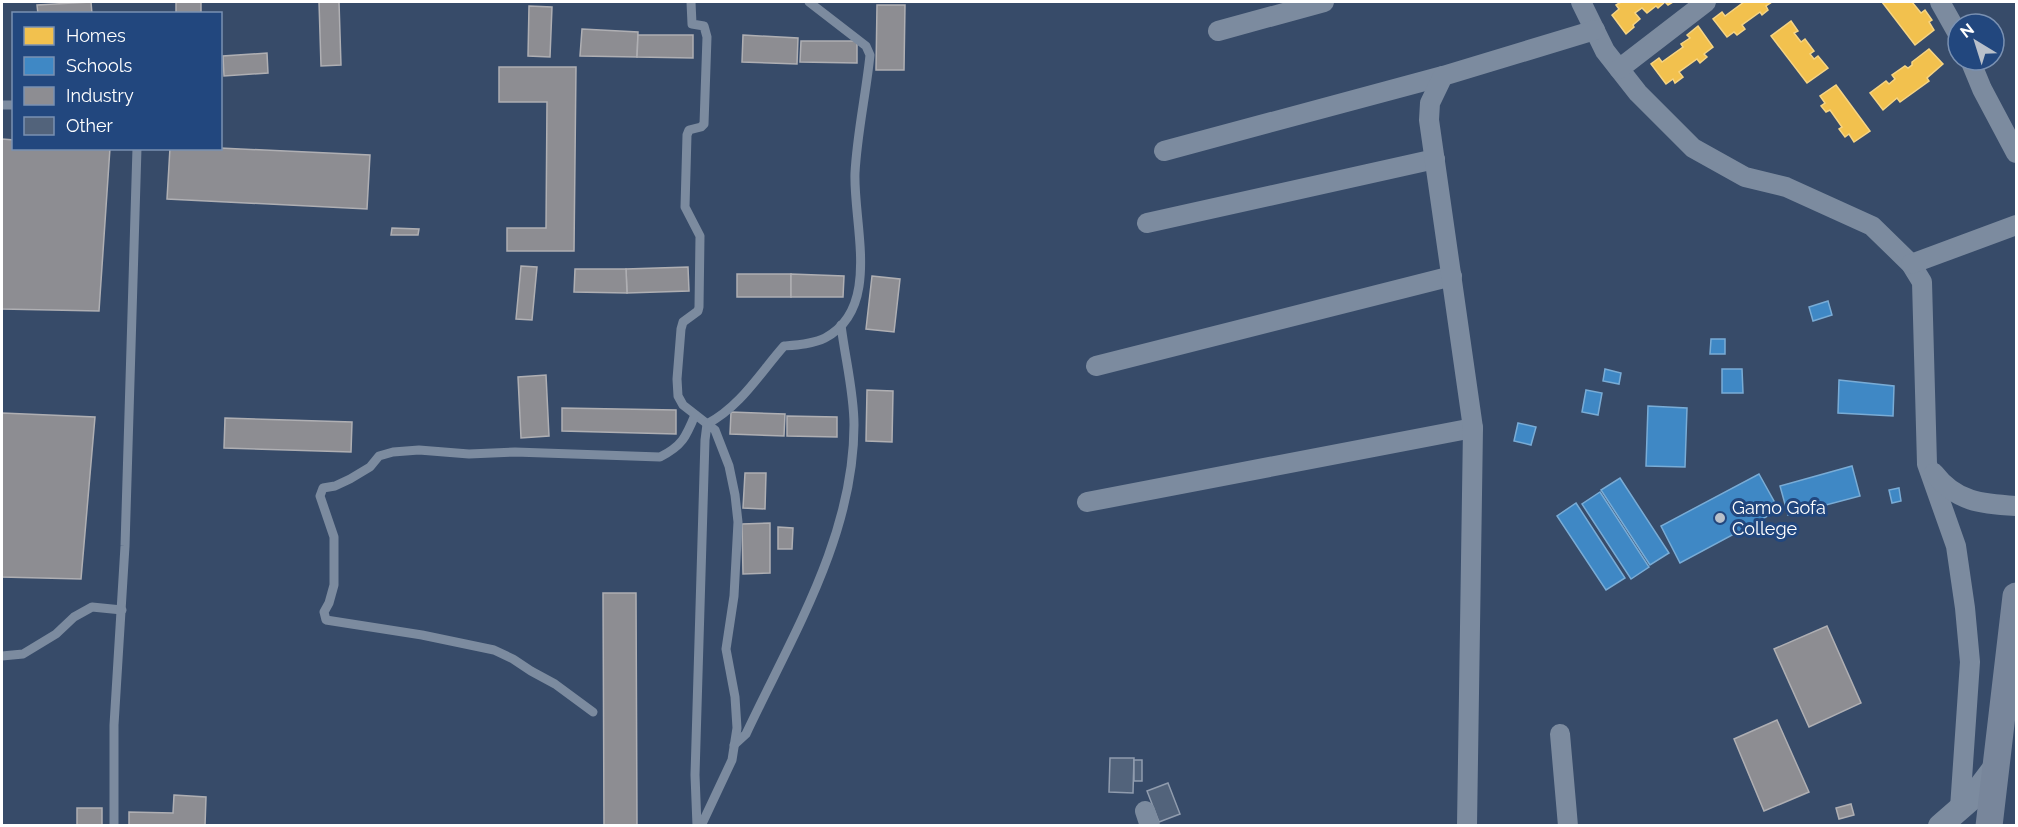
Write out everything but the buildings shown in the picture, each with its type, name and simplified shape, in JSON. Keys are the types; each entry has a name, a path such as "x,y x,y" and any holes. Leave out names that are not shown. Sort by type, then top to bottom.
{"main road":[{"path":"1989,825 2016,596"}],"street":[{"path":"1218,31 1324,2"},
{"path":"1581,2 1605,51 1638,93 1693,148 1745,177 1786,188 1872,226 1911,264 1922,282 1927,464 1956,546 1970,662 1960,808"},
{"path":"1619,69 1706,2"},
{"path":"1164,151 1443,76 1594,30"},
{"path":"1975,72 2016,153"},
{"path":"1443,76 1430,103 1429,120 1473,428 1467,825"},
{"path":"1147,223 1435,159"},
{"path":"1911,264 2016,225"},
{"path":"1095,366 1452,276"},
{"path":"1087,502 1473,428"},
{"path":"1927,464 1945,487 1963,497 1980,504 2016,506"},
{"path":"1560,734 1568,825"},
{"path":"1940,825 1971,799 1996,766"}],"lane":[{"path":"691,2 692,24 704,26 707,37 704,124 689,130 687,135 685,207 700,236 699,307 698,311 683,322 677,379 678,396 683,405 715,430 729,466 738,522 734,596 726,649 735,697 737,728 732,760 699,825"},
{"path":"707,424 721,417 740,400 784,346 825,338 842,325 854,309 861,279 855,170 870,55 866,46 809,2"},
{"path":"114,825 114,725 122,610 137,150"},
{"path":"734,745 746,734 803,617 834,538 846,500 854,424 842,325"},
{"path":"593,712 555,684 494,650 422,635 326,620 324,612 334,585 334,537 320,496 323,488 335,486 350,479 370,467 379,456 393,452 419,450 469,454 515,452 660,457 676,449 688,433 695,414"},
{"path":"699,825 695,775 704,452 707,424"},
{"path":"2,656 23,654 56,634 74,616 92,607 122,610"}],"place":[{"name":"Gamo Gofa College","path":"1720,518"}]}
